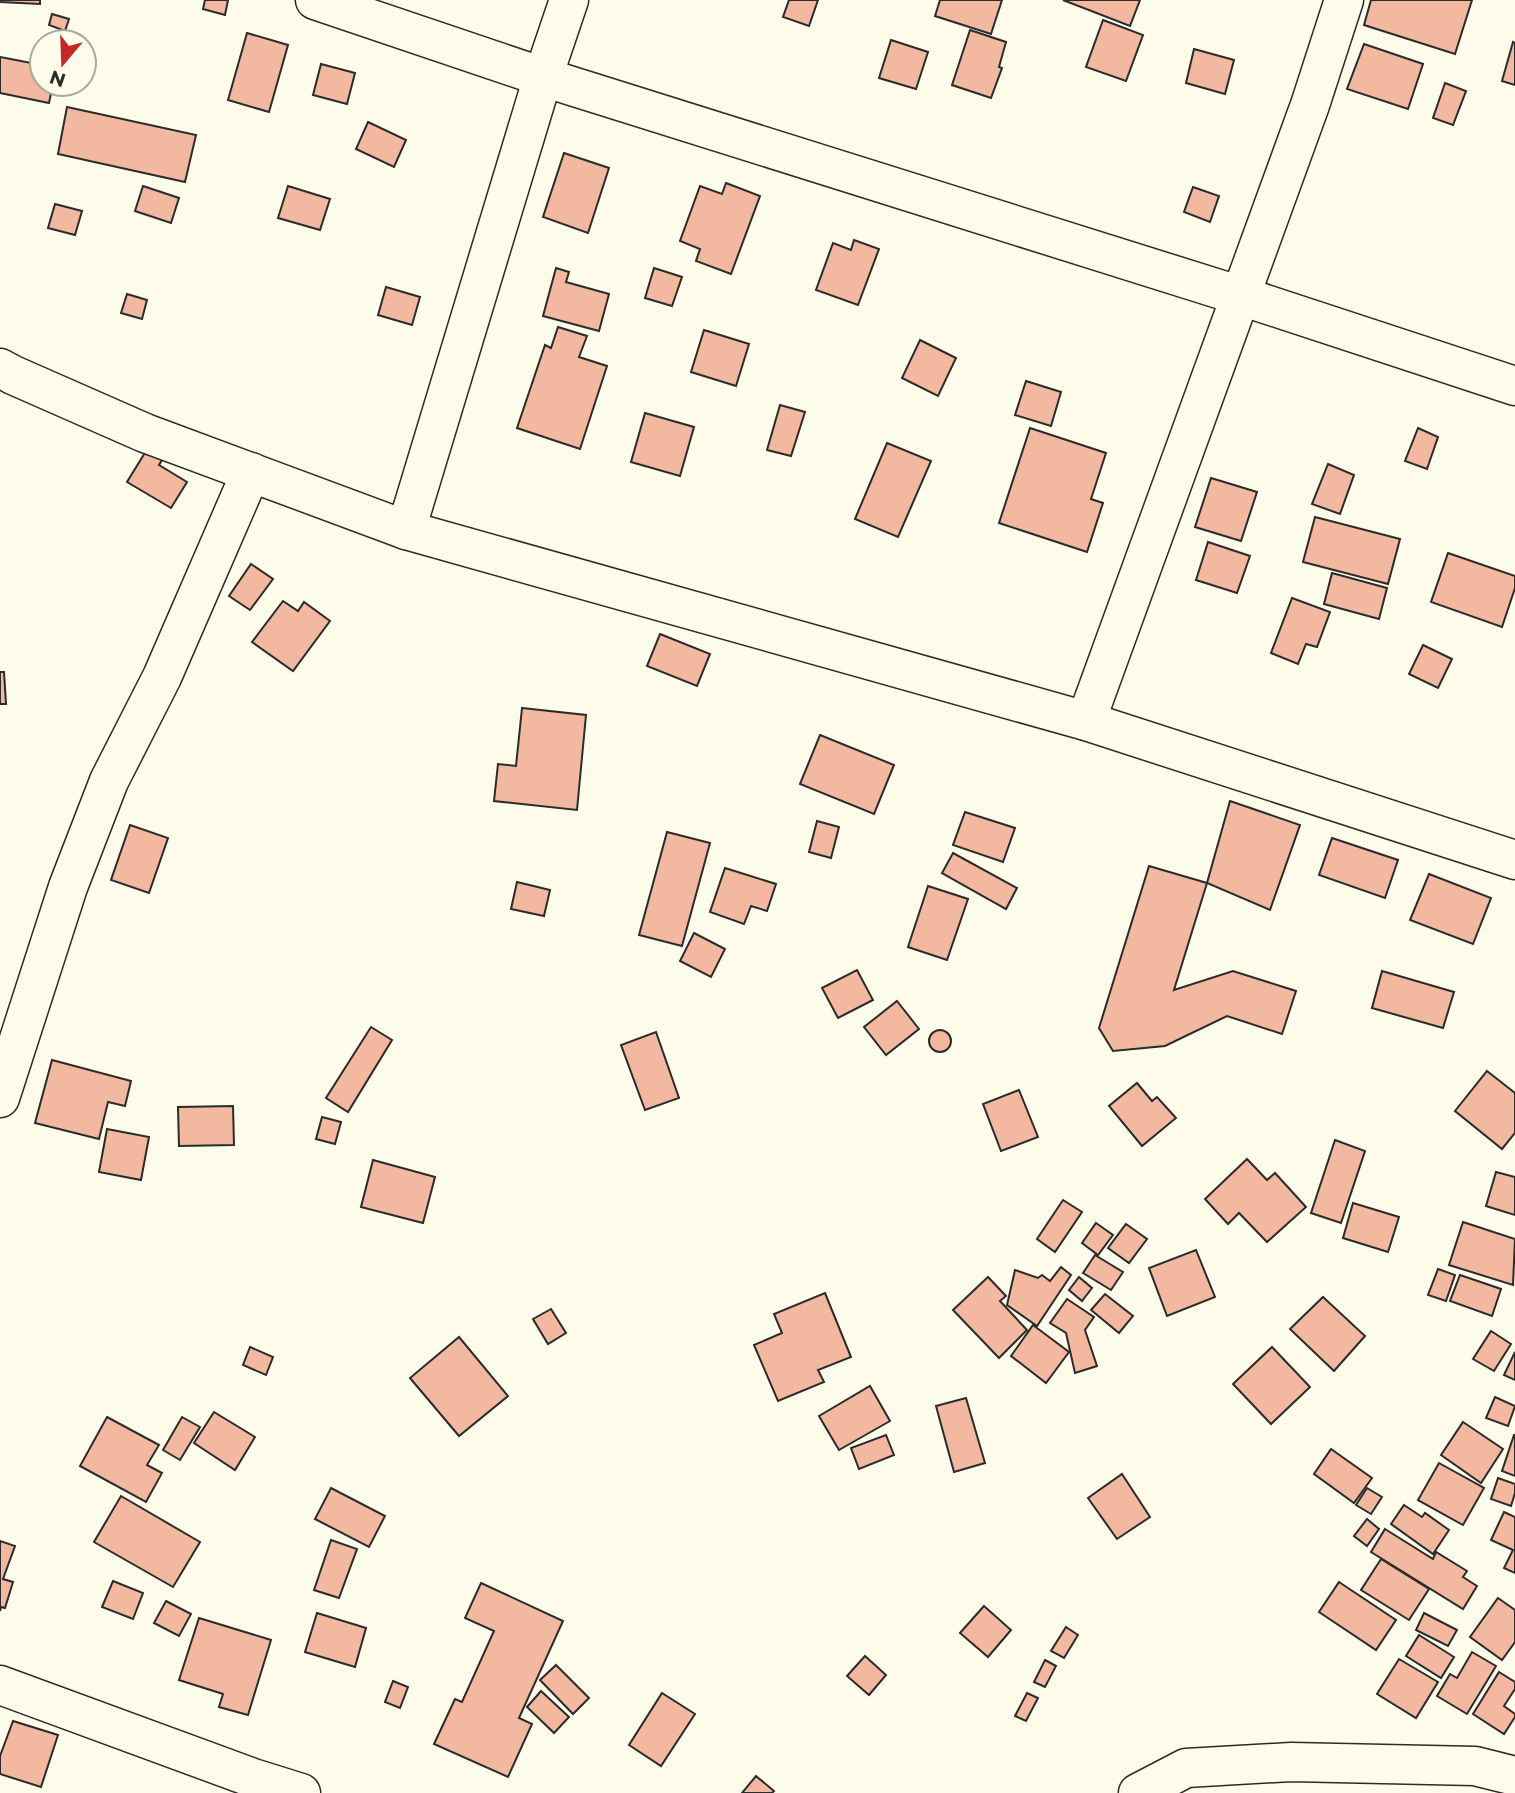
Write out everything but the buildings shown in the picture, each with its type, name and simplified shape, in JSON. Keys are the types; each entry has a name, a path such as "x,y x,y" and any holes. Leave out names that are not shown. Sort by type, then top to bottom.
{"street":[{"path":"315,0 543,77 1241,296 1515,386"},
{"path":"405,530 569,0"},
{"path":"1086,721 1310,105 1344,0"},
{"path":"0,368 145,433 405,530 1086,721 1515,860"},
{"path":"0,1098 68,887 109,781 162,677 251,472"},
{"path":"0,1685 301,1793"},
{"path":"1138,1793 1186,1769 1291,1762 1475,1766 1515,1776"}]}
